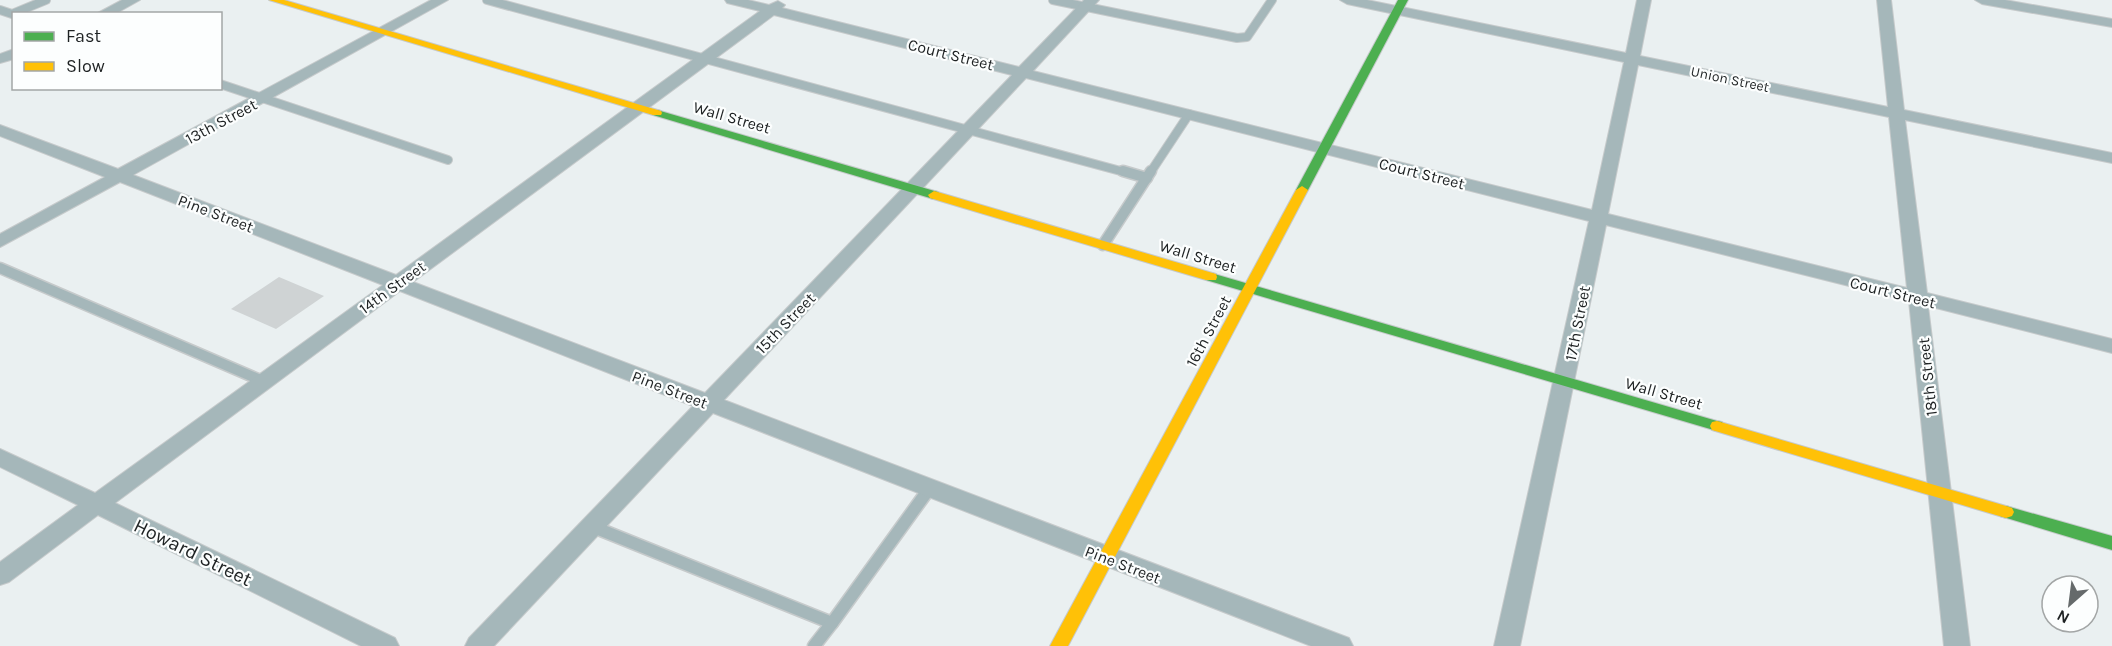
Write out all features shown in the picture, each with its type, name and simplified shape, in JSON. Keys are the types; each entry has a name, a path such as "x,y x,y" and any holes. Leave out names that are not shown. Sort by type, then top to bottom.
{"street":[{"path":"107,12 133,0"},
{"name":"Wall Street","path":"274,0 2112,543"},
{"name":"13th Street","path":"0,241 441,0"},
{"name":"Court Street","path":"732,0 778,5 1023,72 2112,346"},
{"name":"Union Street","path":"1347,0 1400,5 1631,58 2112,158"},
{"name":"17th Street","path":"1507,646 1644,0"},
{"name":"18th Street","path":"1884,0 1957,646"},
{"path":"1982,0 2006,2 2112,23"},
{"name":"15th Street","path":"478,646 1089,3"},
{"name":"14th Street","path":"0,575 778,5"},
{"name":"16th Street","path":"1059,646 1400,5"},
{"name":"Pine Street","path":"0,130 1340,646"},
{"name":"Howard Street","path":"0,458 386,646"}],"lane":[{"path":"17,12 46,0"},
{"path":"487,0 1147,178"},
{"path":"1053,0 1089,3 1237,38 1247,37 1272,0"},
{"path":"222,85 448,160"},
{"path":"1103,245 1189,114"},
{"path":"0,268 265,382"},
{"path":"814,646 929,489"},
{"path":"591,525 832,623"}],"building":[{"path":"279,277 324,296 276,329 231,309"}],"traffic: fast":[{"path":"1302,190 1403,0"},
{"path":"657,113 934,195"},
{"path":"1211,277 1717,426"},
{"path":"2006,512 2112,543"}],"traffic: slow":[{"path":"274,0 657,113"},
{"path":"1059,646 1302,190"},
{"path":"934,195 1211,277"},
{"path":"1717,426 2006,512"}]}
